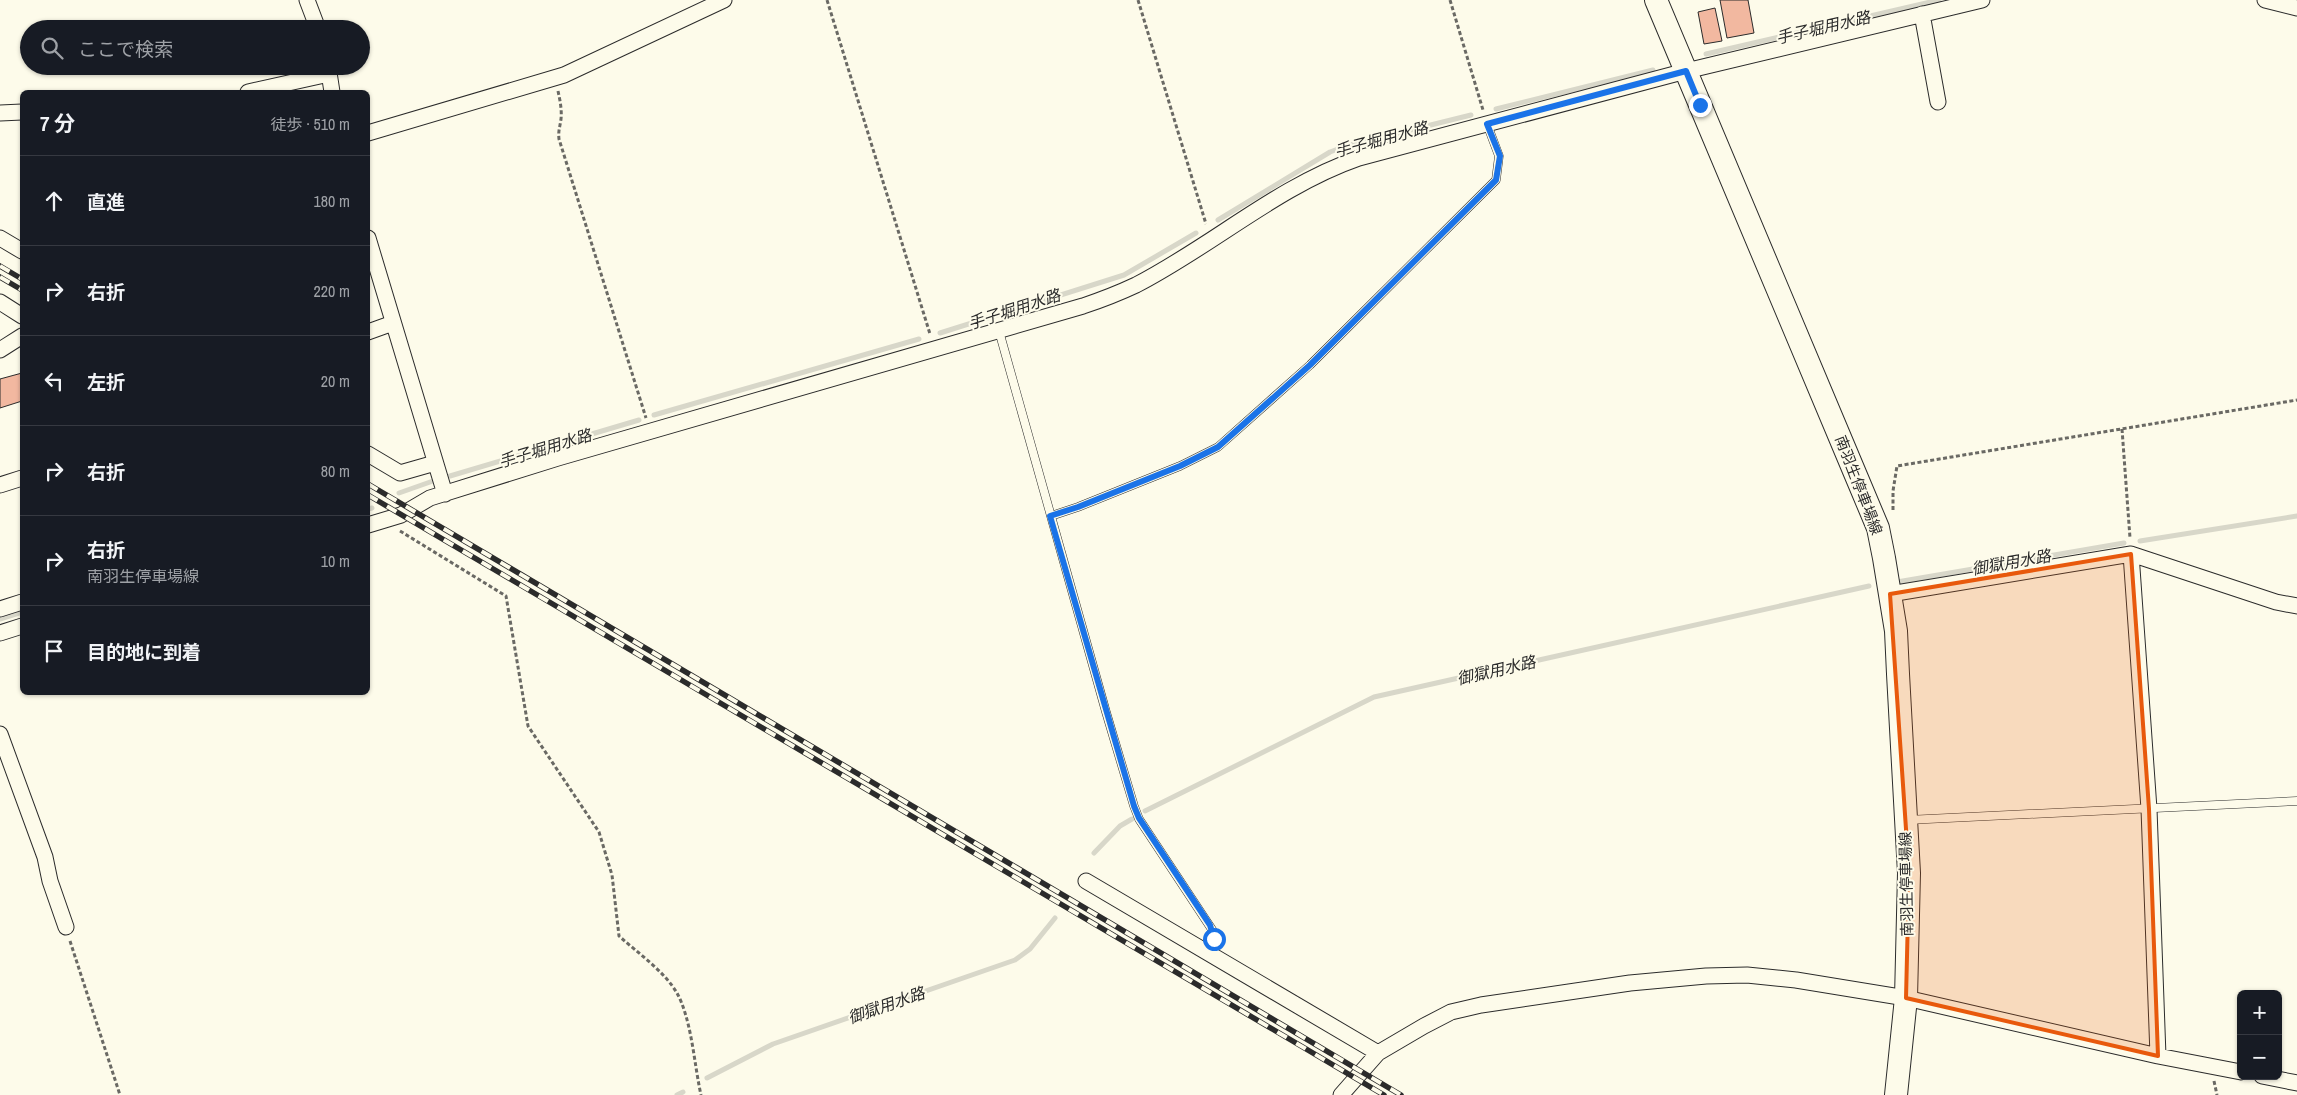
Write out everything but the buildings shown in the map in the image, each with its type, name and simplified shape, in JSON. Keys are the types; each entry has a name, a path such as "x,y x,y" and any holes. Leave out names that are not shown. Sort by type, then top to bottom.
{"main road":[{"name":"南羽生停車場線","path":"1656,0 1878,528 1890,594 1898,674 1909,873 1906,998 1896,1095"}],"street":[{"path":"307,0 315,20"},
{"path":"370,133 553,79 724,0"},
{"path":"375,523 401,515 430,498 650,431 999,331 1114,295 1165,269 1316,175 1359,158 1686,71 1982,0"},
{"path":"2265,0 2297,8"},
{"path":"1922,14 1938,102"},
{"path":"255,90 311,75"},
{"path":"330,75 332,90"},
{"path":"0,113 20,112"},
{"path":"0,238 20,250"},
{"path":"370,245 444,494"},
{"path":"0,302 20,315"},
{"path":"370,331 393,323"},
{"path":"0,350 20,337"},
{"path":"370,455 400,473 435,463"},
{"path":"0,485 20,479"},
{"path":"2131,554 2149,809 2158,1056"},
{"path":"1890,594 2131,554 2276,602 2297,606"},
{"path":"0,609 20,603"},
{"path":"0,633 20,627"},
{"path":"0,734 45,857 50,881 66,927"},
{"path":"1086,881 1378,1052"},
{"path":"1346,1094 1378,1052 1451,1012 1481,1005 1630,983 1706,976 1747,975 1796,980 1906,998 2158,1056 2237,1071"},
{"path":"2282,1080 2297,1083"}],"lane":[{"path":"1050,516 1078,507 1180,466 1218,447 1310,365 1496,180 1500,156 1487,124"},
{"path":"999,331 1050,516 1134,806 1139,818 1213,931 1214,939 1209,952"},
{"path":"1905,820 2297,801"}],"path":[{"path":"826,0 935,349"},
{"path":"1138,0 1205,224 1213,238"},
{"path":"1450,0 1487,124"},
{"path":"553,79 561,103 559,139 650,431"},
{"path":"1878,528 1893,514 1893,490 1898,466 2297,400"},
{"path":"2122,429 2131,554"},
{"path":"375,523 506,596 528,726 599,832 612,875 620,936 657,969 677,993 690,1032 701,1095"},
{"path":"66,927 120,1095"}],"highlighted area":[{"path":"2131,554 2149,809 2158,1056 1906,998 1909,873 1890,594"}],"waterway":[{"name":"手子堀用水路","path":"1706,54 1939,0"},
{"name":"手子堀用水路","path":"1496,109 1653,70"},
{"name":"手子堀用水路","path":"1218,220 1330,152 1346,146 1471,115"},
{"name":"手子堀用水路","path":"940,333 1124,275 1196,233"},
{"name":"手子堀用水路","path":"654,415 919,339"},
{"name":"手子堀用水路","path":"450,476 639,420"},
{"name":"手子堀用水路","path":"399,493 433,481"},
{"name":"御獄用水路","path":"2140,541 2297,516"},
{"name":"御獄用水路","path":"1897,582 2124,543"},
{"name":"御獄用水路","path":"1145,811 1374,697 1869,586"},
{"name":"手子堀用水路","path":"0,619 20,613"},
{"name":"御獄用水路","path":"1094,853 1120,826 1132,819"},
{"name":"御獄用水路","path":"707,1078 773,1044 1015,960 1030,949 1055,918"},
{"name":"御獄用水路","path":"677,1095 683,1092"}],"railway":[{"path":"0,266 20,278"},
{"path":"0,277 20,289"},
{"path":"370,485 1401,1095"},
{"path":"370,496 1384,1095"}],"route":[{"path":"1214,939 1210,925 1139,818 1134,806 1050,516 1078,507 1180,466 1218,447 1310,365 1496,180 1500,156 1487,124 1686,71 1700,105"}]}
